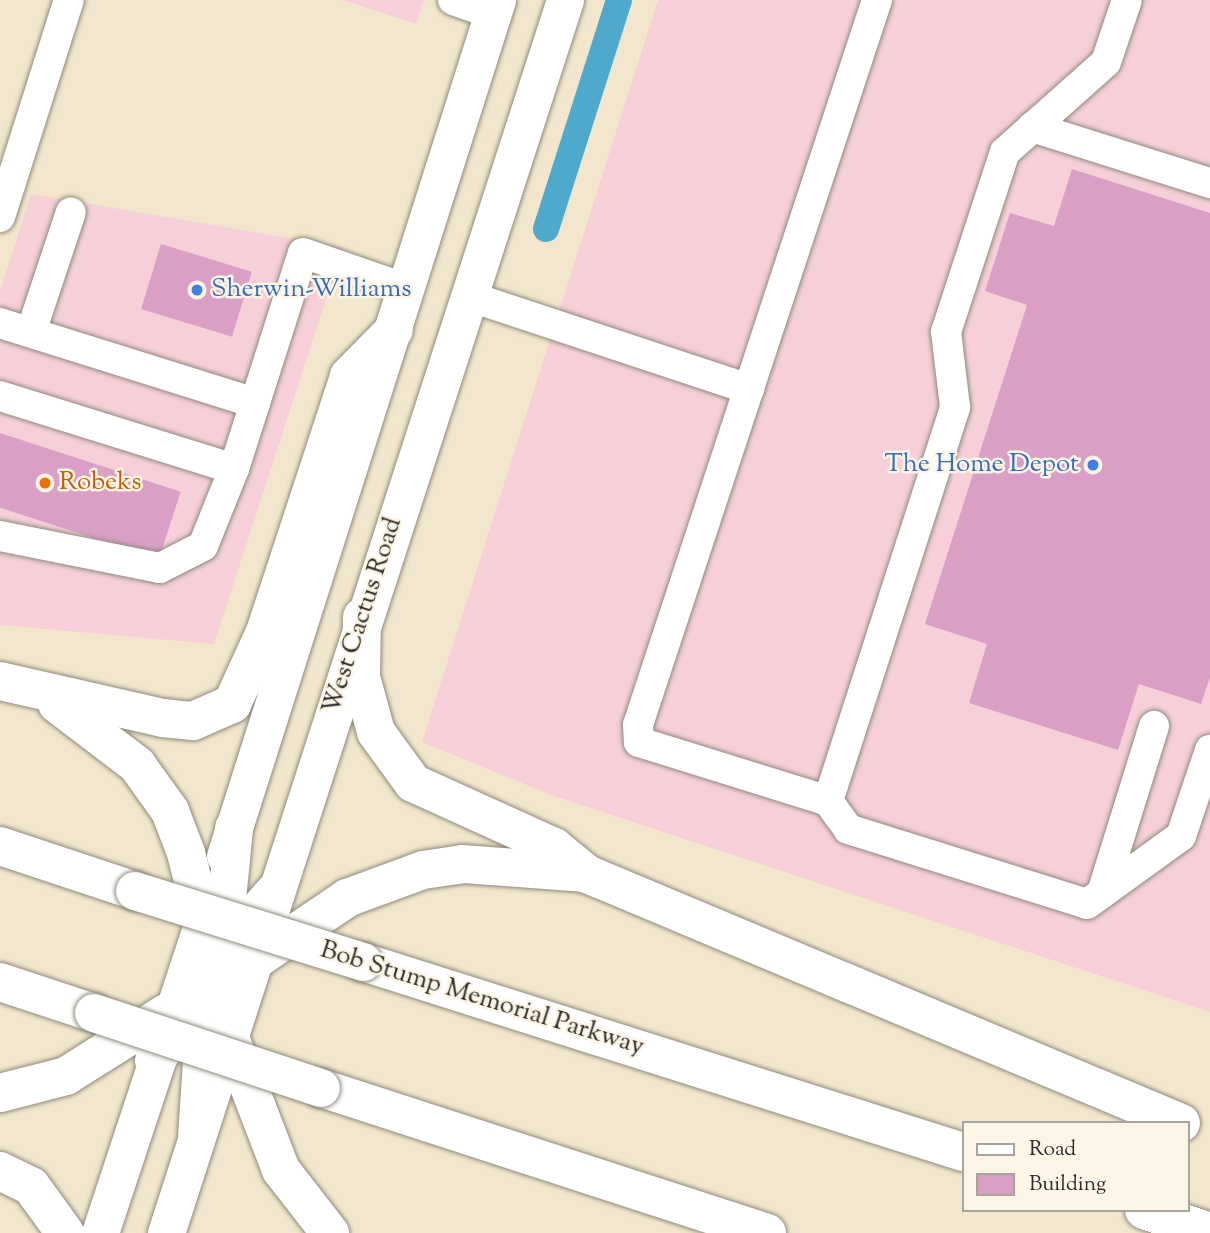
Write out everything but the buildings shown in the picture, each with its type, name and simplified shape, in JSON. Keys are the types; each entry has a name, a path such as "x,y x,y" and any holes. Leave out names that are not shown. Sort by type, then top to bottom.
{"highway":[{"path":"14,685 193,721 232,704 265,632 349,376 394,331"},
{"path":"362,617 361,677 376,732 395,766 443,800 554,847 587,874"},
{"path":"14,685 82,717 154,785 187,853 229,1040 281,1170 330,1233"},
{"path":"197,1136 212,971 234,828"},
{"name":"Bob Stump Memorial Parkway","path":"0,846 962,1152"},
{"path":"0,1093 66,1076 121,1048 212,971 347,898 423,870 508,865 587,874 1176,1121"},
{"path":"154,1061 212,971 275,891"},
{"path":"0,982 767,1233"},
{"path":"1189,1126 1210,1135"},
{"path":"0,1171 37,1192 65,1233"},
{"path":"1149,1212 1210,1232"}],"main road":[{"name":"West Cactus Road","path":"275,891 565,0"},
{"path":"234,828 495,7"},
{"path":"166,1233 229,1040"},
{"path":"100,1233 154,1061"}],"lane":[{"path":"0,217 69,0"},
{"path":"453,0 495,7"},
{"path":"877,0 638,726 639,742 828,801 848,829 1087,904 1181,836 1210,750"},
{"path":"828,801 955,407 946,332 1005,152 1106,62 1122,1"},
{"path":"1032,127 1210,183"},
{"path":"31,332 71,212"},
{"path":"0,536 160,568 203,546 234,469 303,253 407,289"},
{"path":"468,296 749,389"},
{"path":"0,323 255,403"},
{"path":"0,396 234,469"},
{"path":"1102,892 1154,726"}],"shaded area":[{"path":"343,0 424,0 416,24"},
{"path":"658,0 1210,0 1210,1012 551,795 422,742"},
{"path":"31,194 343,247 214,644 0,625 0,291"}],"waterway":[{"path":"546,229 619,0"}],"place":[{"name":"Sherwin-Williams","path":"197,290"},
{"name":"The Home Depot","path":"1093,465"},
{"name":"Robeks","path":"45,483"}]}
